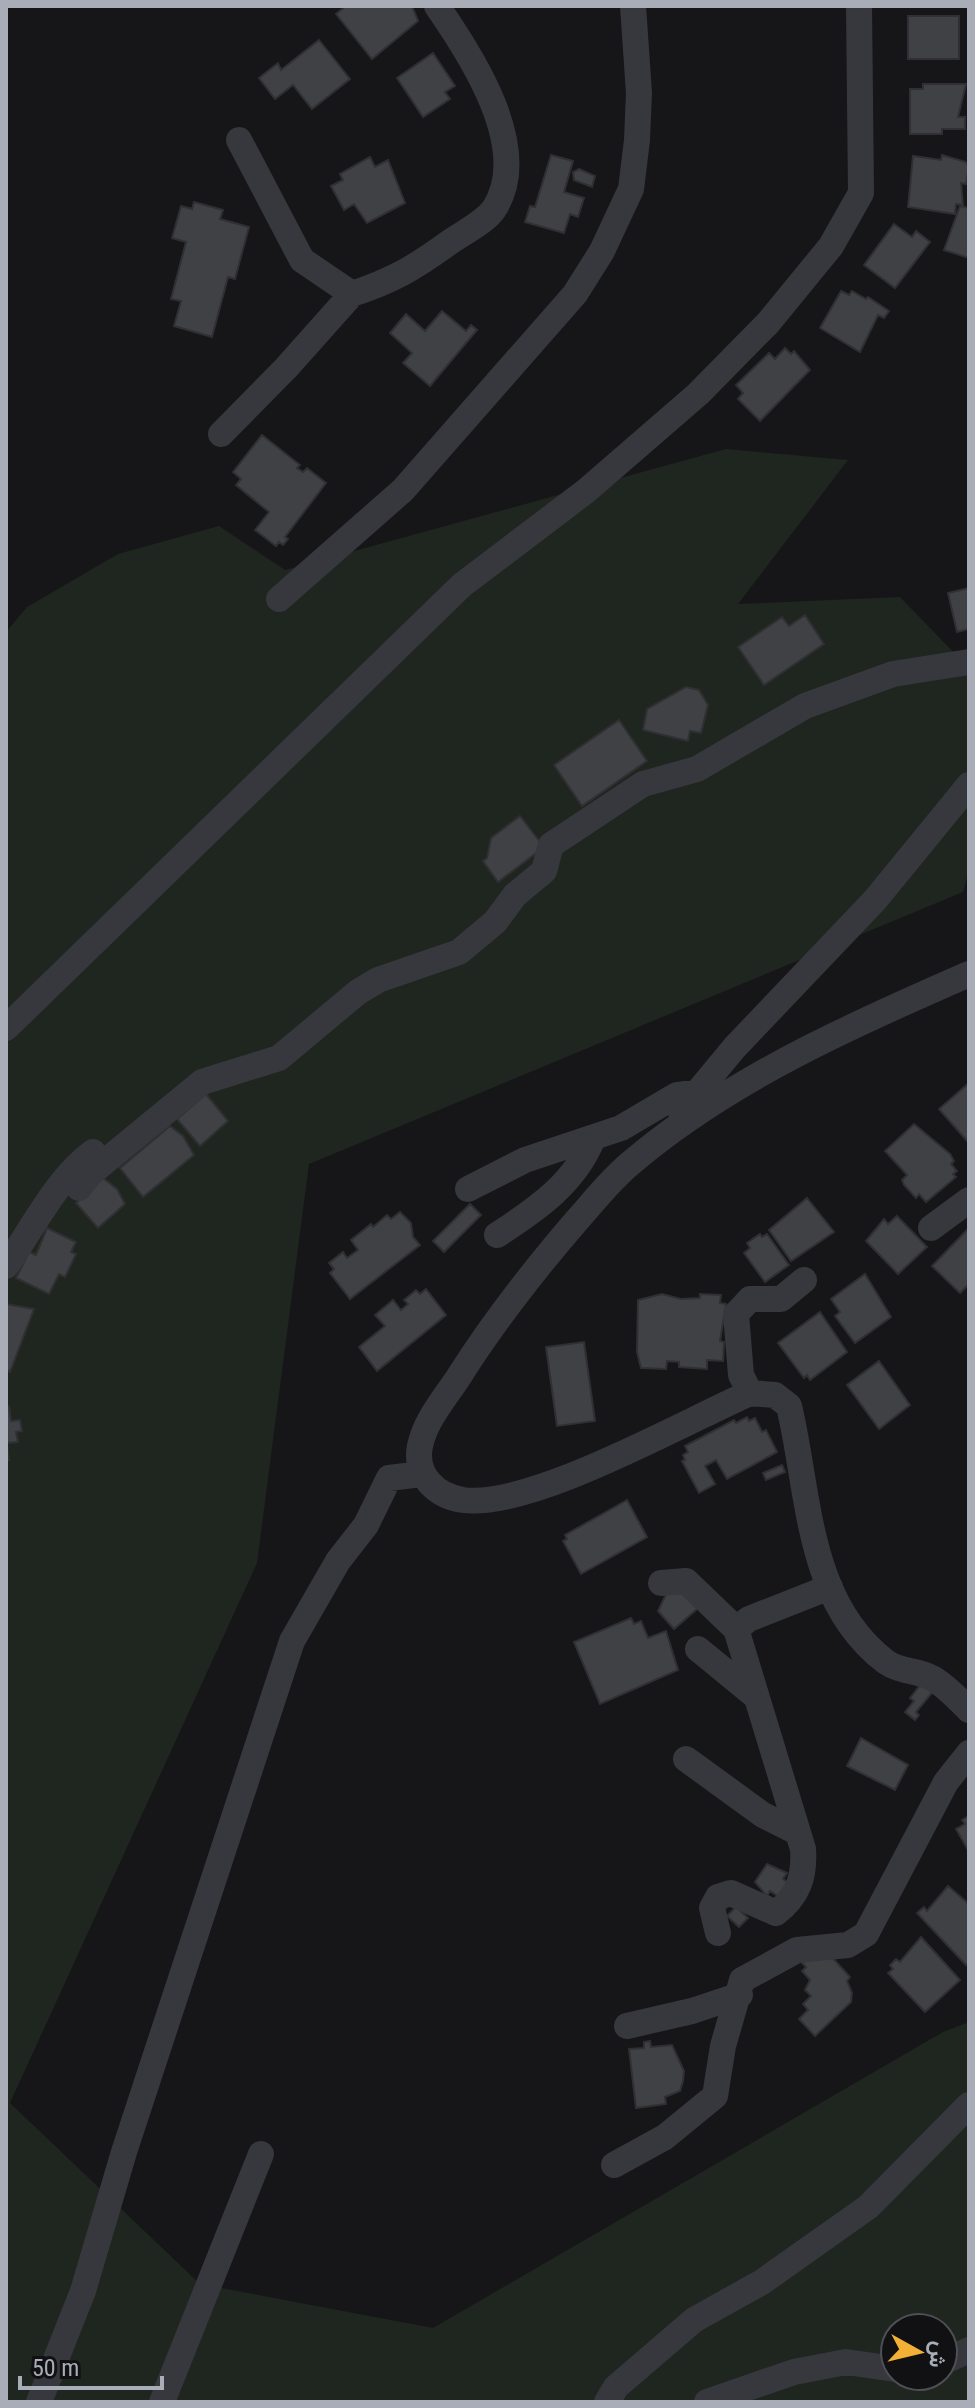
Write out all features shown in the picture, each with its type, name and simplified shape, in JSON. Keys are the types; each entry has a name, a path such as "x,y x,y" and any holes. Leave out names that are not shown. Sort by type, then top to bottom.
{"street":[{"path":"221,434 352,294 404,275 493,212 503,189 506,163 499,120 489,91 437,6"},
{"path":"279,599 403,490 575,294 602,251 631,189 636,152 639,93 633,6"},
{"path":"6,1028 462,585 586,491 670,419 768,323 831,246 861,193 859,6"},
{"path":"239,140 302,260 352,294"},
{"path":"79,1188 90,1174 202,1082 279,1058 358,992 378,980 459,952 495,922 515,895 544,871 551,845 643,784 697,769 805,706 893,674 969,662"},
{"path":"658,1140 735,1047 854,923 969,785"},
{"path":"969,974 760,1074 658,1140 627,1165 497,1318 427,1425 419,1449 422,1474 439,1493 464,1500 501,1497 567,1478 750,1393 775,1395 789,1406 819,1562 845,1617 887,1662 901,1670 930,1676 969,1710"},
{"path":"468,1189 525,1160 621,1128 677,1095 698,1092"},
{"path":"6,1266 49,1205 63,1177 131,1125 181,1097"},
{"path":"497,1235 534,1211 565,1184 586,1156 593,1138"},
{"path":"931,1228 969,1200"},
{"path":"750,1393 741,1375 736,1314 750,1299 781,1299 804,1280"},
{"path":"39,2402 83,2291 124,2152 292,1641 338,1561 366,1525 389,1478 422,1474"},
{"path":"661,1583 686,1581 736,1629 797,1832 804,1870 799,1888 776,1913 731,1893 718,1897 712,1908 718,1933"},
{"path":"736,1629 749,1619 830,1587"},
{"path":"698,1649 754,1695"},
{"path":"614,2165 683,2124 715,2096 723,2046 742,1980 797,1950 848,1945 866,1934 946,1782 969,1753"},
{"path":"686,1759 763,1815 797,1832"},
{"path":"627,2026 692,2011 740,1995"},
{"path":"607,2402 616,2387 694,2320 762,2282 868,2207 969,2105"},
{"path":"162,2402 261,2154"},
{"path":"707,2402 794,2372 846,2362 879,2367"}],"shaded area":[{"path":"726,449 848,460 738,604 900,597 969,668 969,870 963,892 309,1164 257,1563 10,2103 200,2284 433,2328 943,2032 969,2022 969,2402 6,2402 6,632 27,607 118,554 219,526 285,570"}],"building":[{"path":"346,6 412,6 418,21 372,59 336,14"},
{"path":"908,16 959,16 959,59 908,59"},
{"path":"319,40 350,79 312,109 293,85 275,99 259,78 278,63 281,70"},
{"path":"433,53 455,86 445,92 450,99 423,117 397,78"},
{"path":"923,84 966,84 958,117 965,117 965,129 942,129 942,134 910,134 910,89 923,89"},
{"path":"551,155 573,161 564,192 584,198 578,217 570,214 564,233 525,222 530,206 535,207"},
{"path":"942,155 966,162 969,167 966,184 961,183 963,205 956,204 955,214 908,207 913,156 941,160"},
{"path":"370,157 375,167 388,160 405,203 367,223 354,204 344,210 331,186 343,180 340,174"},
{"path":"579,169 595,176 592,187 574,180 573,172"},
{"path":"194,202 223,210 220,219 249,227 235,279 228,277 212,337 174,326 181,301 171,299 186,242 172,238 181,206 192,209"},
{"path":"960,206 969,208 969,258 944,250"},
{"path":"894,224 912,237 916,231 930,242 895,288 864,265"},
{"path":"841,291 868,297 889,311 884,318 878,315 860,352 820,328"},
{"path":"442,311 466,331 471,325 477,330 430,386 403,363 412,353 390,333 406,314 425,331"},
{"path":"785,348 791,354 794,351 810,370 760,421 738,399 743,393 736,385 769,353 775,359"},
{"path":"262,435 300,465 297,468 303,472 307,468 326,483 285,537 288,539 283,545 279,542 276,546 255,530 269,512 236,485 241,479 233,472"},
{"path":"969,588 969,629 957,632 948,593"},
{"path":"805,615 824,644 764,685 738,647 782,617 789,626"},
{"path":"686,687 699,690 708,705 701,733 690,731 688,741 643,730 647,709"},
{"path":"619,720 647,761 582,806 554,765"},
{"path":"520,816 544,847 498,882 483,861 487,858 491,838"},
{"path":"969,1083 969,1143 939,1109"},
{"path":"206,1094 228,1121 200,1146 177,1119"},
{"path":"914,1124 950,1154 954,1161 951,1164 957,1171 953,1174 956,1177 926,1202 919,1194 916,1198 904,1185 902,1180 907,1175 885,1151"},
{"path":"170,1126 183,1136 194,1155 143,1197 120,1168"},
{"path":"103,1178 117,1189 125,1204 98,1228 76,1203"},
{"path":"807,1198 834,1232 791,1261 769,1230"},
{"path":"470,1204 481,1215 444,1252 433,1241"},
{"path":"400,1212 411,1223 413,1237 420,1245 350,1299 330,1273 334,1269 329,1263 343,1252 347,1258 358,1250 351,1240 371,1224 373,1227 387,1215 391,1219"},
{"path":"897,1216 927,1247 898,1274 866,1241 884,1219 888,1224"},
{"path":"47,1228 76,1242 71,1252 76,1254 65,1277 59,1274 49,1294 16,1278 29,1252 36,1255"},
{"path":"968,1229 969,1284 960,1293 932,1266"},
{"path":"760,1234 762,1237 767,1234 789,1265 765,1282 744,1253 750,1248 747,1243"},
{"path":"865,1274 891,1317 855,1343 835,1316 840,1312 831,1299"},
{"path":"426,1289 446,1315 377,1371 359,1347 385,1326 375,1315 393,1300 401,1310 408,1304 404,1300 416,1290 420,1294"},
{"path":"662,1294 681,1299 700,1298 700,1294 721,1295 720,1303 726,1304 720,1341 724,1342 723,1361 707,1360 707,1369 679,1367 679,1362 667,1361 666,1369 641,1368 637,1352 638,1300"},
{"path":"6,1304 34,1309 10,1372 6,1370"},
{"path":"820,1312 847,1352 810,1380 807,1375 804,1378 778,1343"},
{"path":"584,1342 595,1421 557,1426 546,1347"},
{"path":"879,1361 910,1405 879,1429 847,1385"},
{"path":"9,1406 11,1421 20,1420 22,1431 16,1432 18,1442 7,1443 9,1460 6,1460 6,1407"},
{"path":"747,1417 749,1421 755,1418 762,1432 766,1430 777,1452 727,1479 716,1460 705,1466 715,1484 699,1493 682,1461 685,1460 683,1455 688,1452 685,1446 734,1420 736,1423"},
{"path":"782,1465 785,1472 766,1480 763,1473"},
{"path":"627,1500 647,1537 581,1574 563,1541 567,1539 565,1535"},
{"path":"670,1586 703,1604 674,1629 658,1611"},
{"path":"631,1618 634,1624 641,1621 648,1638 666,1631 678,1670 600,1704 574,1642"},
{"path":"925,1679 936,1688 916,1712 919,1715 915,1720 905,1712 914,1701 910,1698"},
{"path":"861,1738 908,1765 895,1790 847,1766"},
{"path":"969,1816 968,1850 956,1829 965,1824 962,1820"},
{"path":"767,1864 787,1873 783,1879 789,1883 779,1897 770,1891 767,1896 755,1882"},
{"path":"948,1886 969,1904 969,1962 966,1965 917,1913 924,1907 927,1911"},
{"path":"736,1907 748,1918 739,1927 727,1916"},
{"path":"921,1937 960,1980 925,2012 888,1973 893,1969 890,1965 896,1959 900,1962"},
{"path":"812,1954 829,1954 850,1977 847,1981 852,1993 851,2002 815,2036 799,2019 808,2010 803,2004 811,1996 805,1990 810,1980 802,1971 806,1967 802,1963"},
{"path":"650,2041 651,2047 672,2045 684,2071 683,2081 680,2091 665,2097 666,2104 636,2108 629,2049 644,2048 644,2042"}]}
